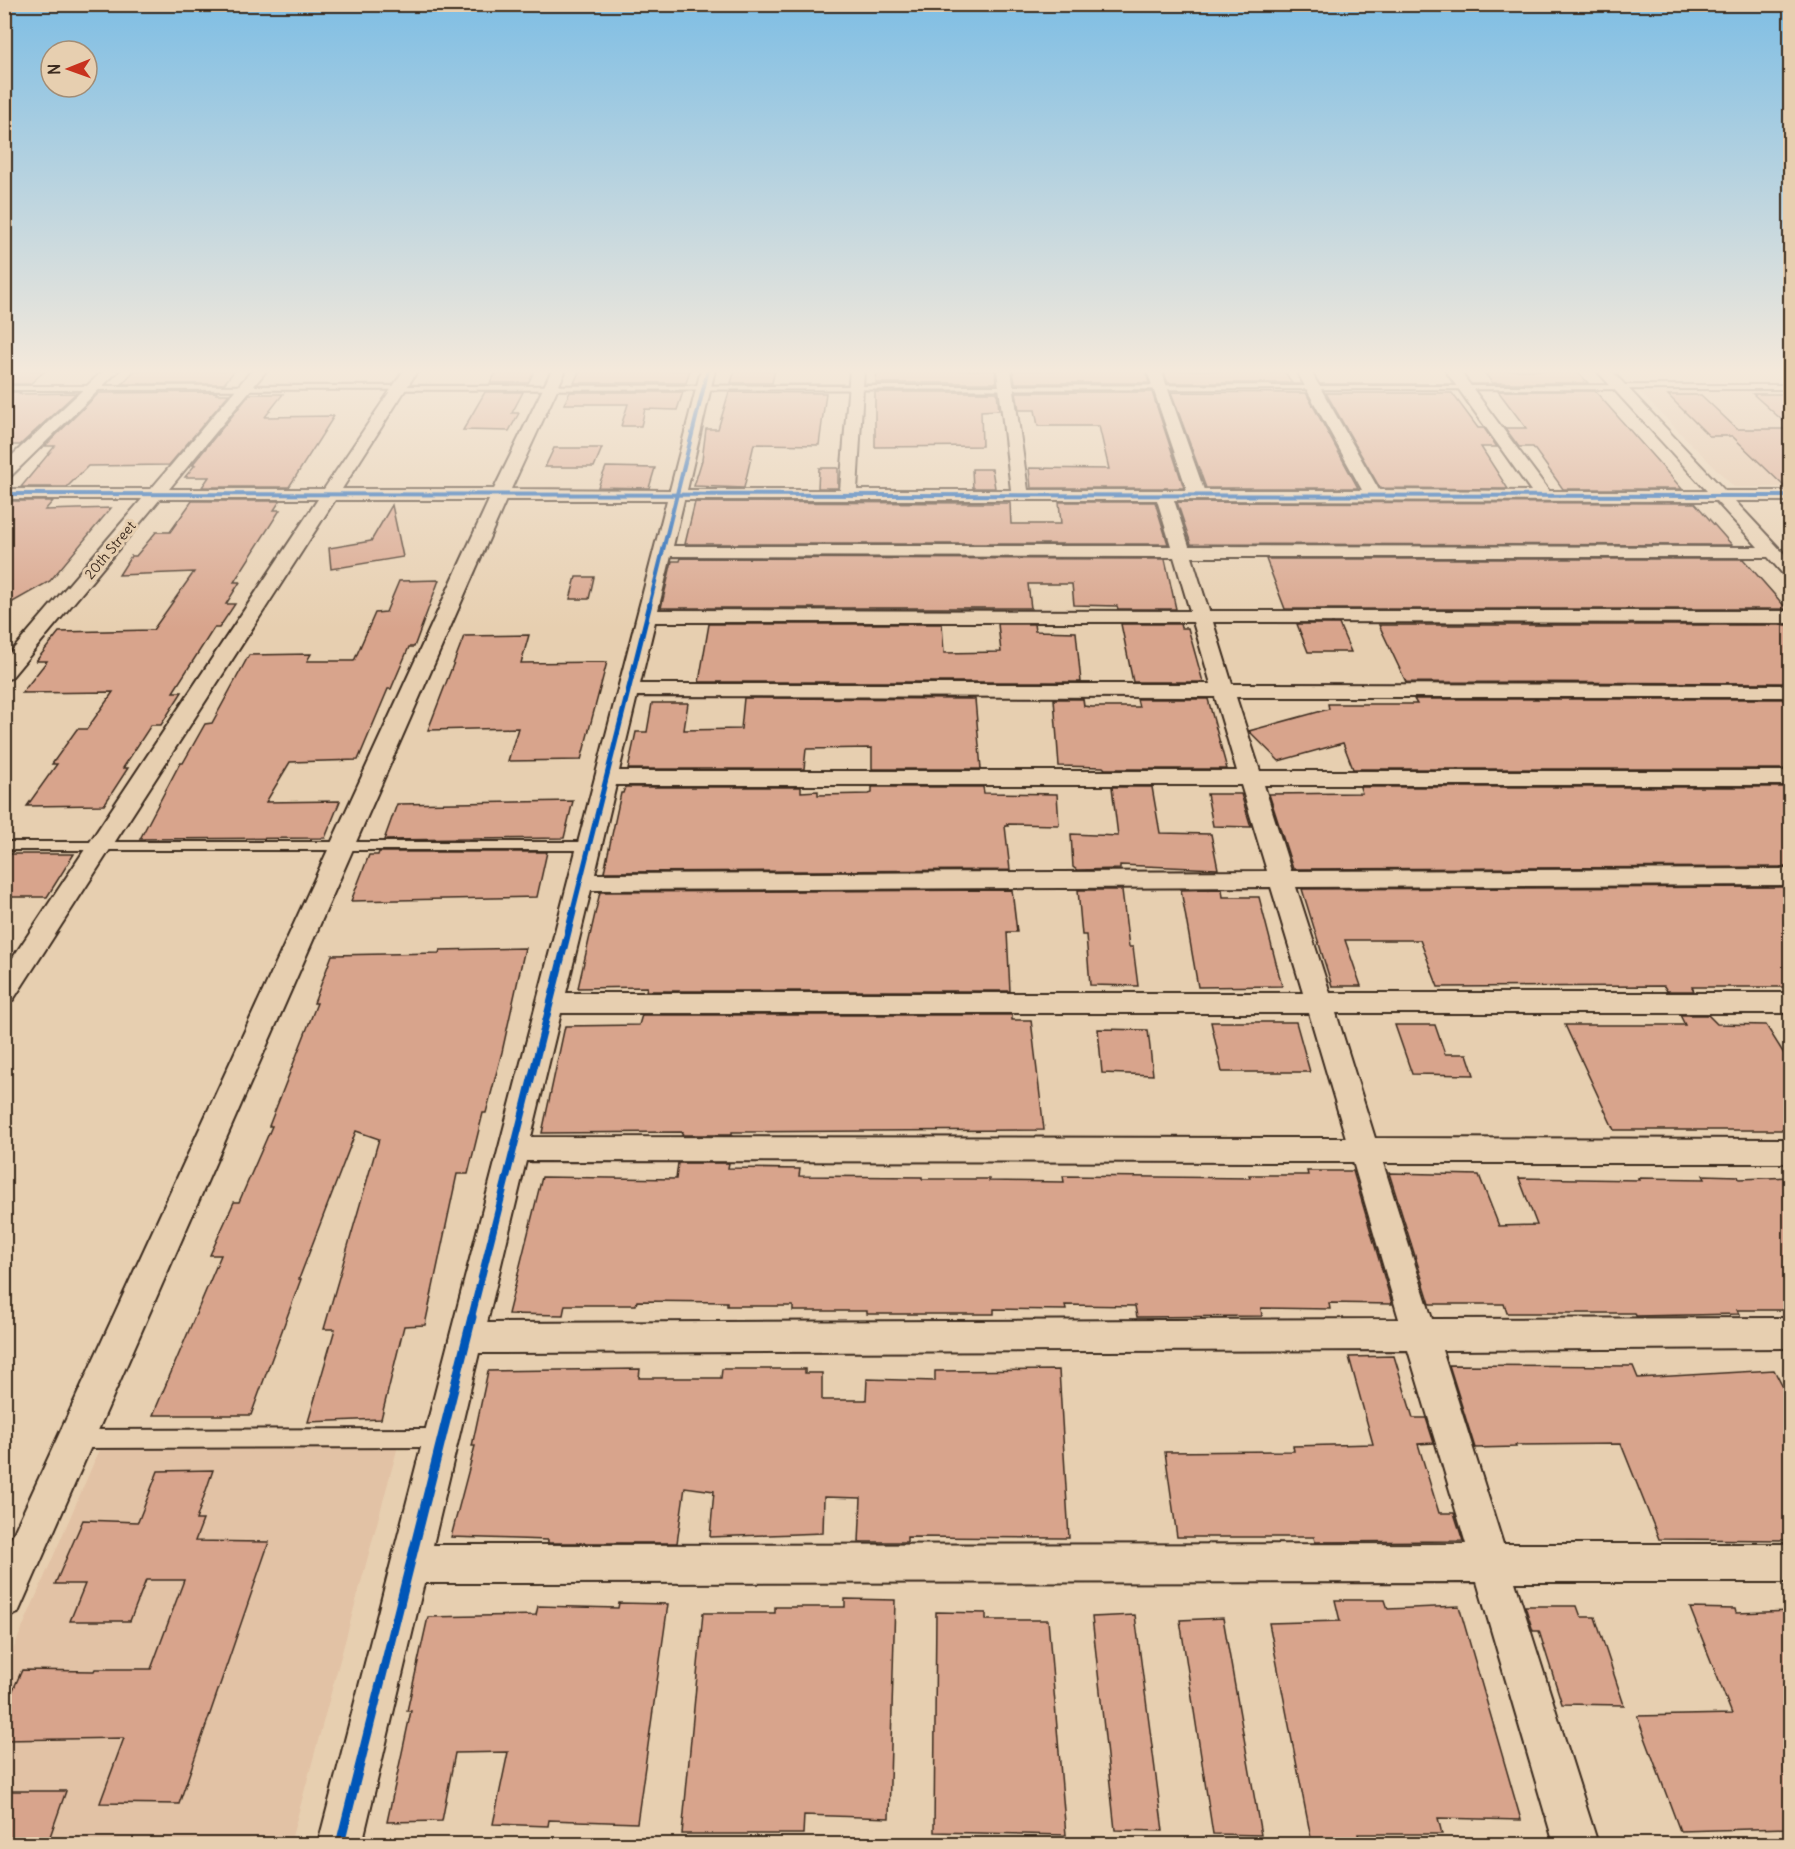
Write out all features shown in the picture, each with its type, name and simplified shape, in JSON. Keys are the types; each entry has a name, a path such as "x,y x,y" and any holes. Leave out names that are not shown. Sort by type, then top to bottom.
{"street":[{"path":"4,473 21,456"},
{"name":"20th Street","path":"4,674 188,456"},
{"path":"4,993 354,456"},
{"path":"4,1599 518,456"},
{"path":"340,1845 686,456"},
{"path":"848,495 851,456"},
{"path":"1015,456 1020,495"},
{"path":"1184,456 1197,495"},
{"path":"1351,456 1373,495"},
{"path":"1515,456 1544,496"},
{"path":"1684,456 1791,570"},
{"path":"4,494 1791,496"},
{"path":"1164,495 1576,1845"},
{"path":"662,551 1774,552"},
{"path":"646,616 1791,617"},
{"path":"628,690 1791,691"},
{"path":"606,778 1791,778"},
{"path":"580,882 1791,877"},
{"path":"550,1002 1791,1003"},
{"path":"513,1149 1791,1152"},
{"path":"466,1338 1791,1333"},
{"path":"410,1564 1791,1563"}],"lane":[{"path":"4,846 589,846"},
{"path":"76,1439 441,1438"}],"shaded area":[{"path":"1704,456 1790,456 1790,487 1734,487"},
{"path":"101,1446 398,1446 290,1844 5,1844 5,1668"}],"building":[{"path":"46,456 176,456 169,465 88,466 67,487 21,487"},
{"path":"199,456 308,456 289,487 202,487 209,477 185,477 195,465 192,465"},
{"path":"550,456 599,456 594,467 545,467"},
{"path":"702,456 751,456 744,488 694,486"},
{"path":"1106,456 1173,456 1184,488 1031,488 1029,468 1109,469"},
{"path":"1194,456 1341,456 1358,488 1206,488"},
{"path":"1362,456 1487,456 1508,489 1380,488"},
{"path":"1540,456 1653,456 1682,489 1563,489"},
{"path":"1753,456 1791,456 1791,489 1787,489"},
{"path":"606,467 655,468 649,488 598,487"},
{"path":"819,468 838,468 838,488 818,488"},
{"path":"972,469 992,469 995,488 973,488"},
{"path":"10,501 53,501 45,510 111,508 50,581 4,607 4,507"},
{"path":"192,501 280,501 274,510 280,510 234,582 240,582 226,604 235,604 219,628 214,628 173,692 182,692 161,725 151,725 123,768 128,768 104,805 27,806 57,764 52,764 77,729 87,729 113,692 22,693 47,661 36,661 59,632 153,630 194,572 119,575 131,556 136,556 156,532 170,532"},
{"path":"695,502 1010,503 1011,524 1061,524 1059,502 1155,502 1168,544 685,544"},
{"path":"1177,502 1695,503 1732,545 1191,544"},
{"path":"392,505 403,557 331,569 329,548 371,541"},
{"path":"681,558 1165,559 1176,609 1118,609 1117,606 1074,605 1072,584 1028,584 1031,608 661,608 672,561 680,561"},
{"path":"1266,559 1743,559 1787,609 1285,609"},
{"path":"576,577 594,577 589,599 570,599"},
{"path":"439,580 414,647 409,647 391,689 388,689 358,760 290,762 266,802 340,801 325,838 140,839 180,763 183,763 205,724 212,723 249,655 311,654 307,661 354,661 375,613 386,612 399,581"},
{"path":"709,624 942,624 944,653 1001,652 998,624 1034,624 1035,631 1076,632 1081,682 699,682"},
{"path":"1121,624 1180,624 1181,628 1188,628 1203,682 1133,682"},
{"path":"1297,624 1339,624 1351,652 1308,652"},
{"path":"1379,625 1791,625 1791,683 1406,682"},
{"path":"529,635 521,663 607,662 581,760 508,761 518,728 428,730 464,636"},
{"path":"744,698 975,699 981,769 872,769 872,748 806,749 804,769 628,769 636,732 647,732 652,703 688,703 684,730 741,729"},
{"path":"1054,699 1083,699 1084,706 1092,707 1139,707 1137,699 1208,699 1227,769 1105,769 1103,767 1059,766"},
{"path":"1414,699 1783,699 1791,709 1791,769 1353,769 1343,743 1279,761 1249,731 1329,709 1328,704 1417,704"},
{"path":"625,787 801,787 801,792 818,791 818,795 869,794 872,793 872,787 983,787 984,793 1057,794 1059,825 1007,824 1008,826 1005,826 1010,870 604,872 621,793"},
{"path":"1112,787 1152,787 1160,833 1211,834 1218,869 1120,865 1120,869 1077,870 1073,867 1071,834 1118,836"},
{"path":"1360,787 1791,787 1791,867 1293,869 1269,794 1362,793"},
{"path":"1207,794 1241,794 1251,827 1213,826"},
{"path":"573,801 564,838 384,840 397,804"},
{"path":"379,852 547,852 537,897 351,901 369,855 378,855"},
{"path":"4,854 74,854 47,897 4,897"},
{"path":"1791,887 1791,987 1692,987 1694,991 1667,991 1664,986 1438,987 1420,940 1345,940 1361,986 1332,986 1302,889"},
{"path":"1222,889 1223,897 1259,897 1282,986 1198,987 1181,890"},
{"path":"1012,890 1017,932 1007,932 1010,991 646,991 647,987 578,988 600,892"},
{"path":"1078,890 1122,890 1129,947 1133,947 1138,986 1090,985 1086,935 1082,935"},
{"path":"525,948 502,1052 486,1113 483,1113 468,1174 457,1174 425,1325 404,1326 381,1419 308,1422 335,1329 324,1329 379,1139 356,1131 299,1279 301,1279 251,1415 153,1415 221,1255 210,1255 234,1202 239,1202 272,1126 269,1126 317,1003 314,1003 332,955 439,953 440,950"},
{"path":"642,1015 1012,1015 1012,1020 1031,1020 1044,1130 732,1132 732,1135 682,1135 683,1132 542,1133 565,1026 639,1025"},
{"path":"1680,1015 1708,1015 1717,1024 1766,1025 1791,1065 1791,1130 1614,1130 1565,1025 1685,1025"},
{"path":"1211,1022 1296,1022 1310,1072 1222,1072"},
{"path":"1395,1025 1435,1025 1445,1054 1467,1054 1474,1075 1412,1074"},
{"path":"1098,1029 1148,1030 1153,1075 1102,1073"},
{"path":"678,1163 729,1163 728,1168 800,1169 799,1176 1064,1182 1063,1176 1250,1178 1249,1175 1308,1175 1307,1171 1353,1171 1392,1304 1329,1303 1330,1309 1261,1308 1262,1316 1137,1317 1135,1306 1065,1305 1066,1310 994,1309 994,1314 867,1314 867,1311 793,1311 793,1306 727,1306 727,1302 637,1301 636,1305 565,1305 563,1315 508,1314 542,1177 676,1179"},
{"path":"1389,1173 1479,1175 1499,1226 1537,1225 1519,1178 1639,1180 1638,1178 1705,1179 1703,1175 1738,1176 1739,1179 1791,1177 1791,1310 1737,1310 1739,1314 1636,1316 1635,1313 1507,1313 1504,1304 1430,1304"},
{"path":"1394,1356 1413,1418 1426,1418 1434,1443 1418,1444 1439,1513 1454,1513 1463,1541 1315,1542 1314,1537 1177,1537 1165,1452 1294,1451 1293,1446 1373,1444 1349,1357"},
{"path":"1449,1365 1633,1366 1638,1378 1774,1370 1791,1403 1791,1540 1659,1539 1621,1444 1515,1445 1516,1447 1475,1448"},
{"path":"640,1369 639,1378 721,1378 722,1369 805,1369 805,1373 822,1373 822,1400 866,1400 867,1379 935,1381 935,1371 1059,1370 1069,1538 907,1537 907,1542 859,1542 861,1498 824,1497 823,1533 710,1537 714,1491 685,1487 677,1543 548,1543 548,1540 451,1537 475,1446 472,1446 488,1371"},
{"path":"213,1470 196,1520 203,1520 195,1541 269,1542 179,1804 100,1803 124,1738 4,1740 4,1710 22,1670 151,1669 184,1580 146,1580 130,1621 70,1621 85,1584 55,1584 83,1520 138,1522 158,1471"},
{"path":"845,1599 895,1600 889,1818 804,1815 803,1834 682,1834 703,1613 775,1613 775,1607 845,1607"},
{"path":"1335,1600 1385,1600 1388,1609 1459,1606 1521,1820 1438,1818 1442,1834 1358,1834 1359,1839 1311,1838 1269,1623 1340,1621"},
{"path":"619,1603 668,1604 637,1823 549,1820 548,1826 493,1824 508,1752 455,1753 442,1821 387,1822 411,1711 407,1711 428,1617 536,1615 538,1606 618,1608"},
{"path":"1525,1606 1577,1606 1581,1617 1595,1617 1624,1705 1562,1704 1539,1631 1533,1631"},
{"path":"1690,1608 1735,1609 1736,1613 1791,1611 1791,1828 1680,1831 1637,1716 1732,1714"},
{"path":"936,1612 986,1613 986,1620 1048,1620 1066,1835 934,1832"},
{"path":"1135,1615 1163,1831 1115,1830 1092,1617"},
{"path":"1223,1618 1261,1835 1213,1834 1180,1620"},
{"path":"4,1791 66,1791 47,1845 4,1845"}],"cycle path":[{"path":"340,1844 686,456"},
{"path":"4,494 1790,496"}]}
